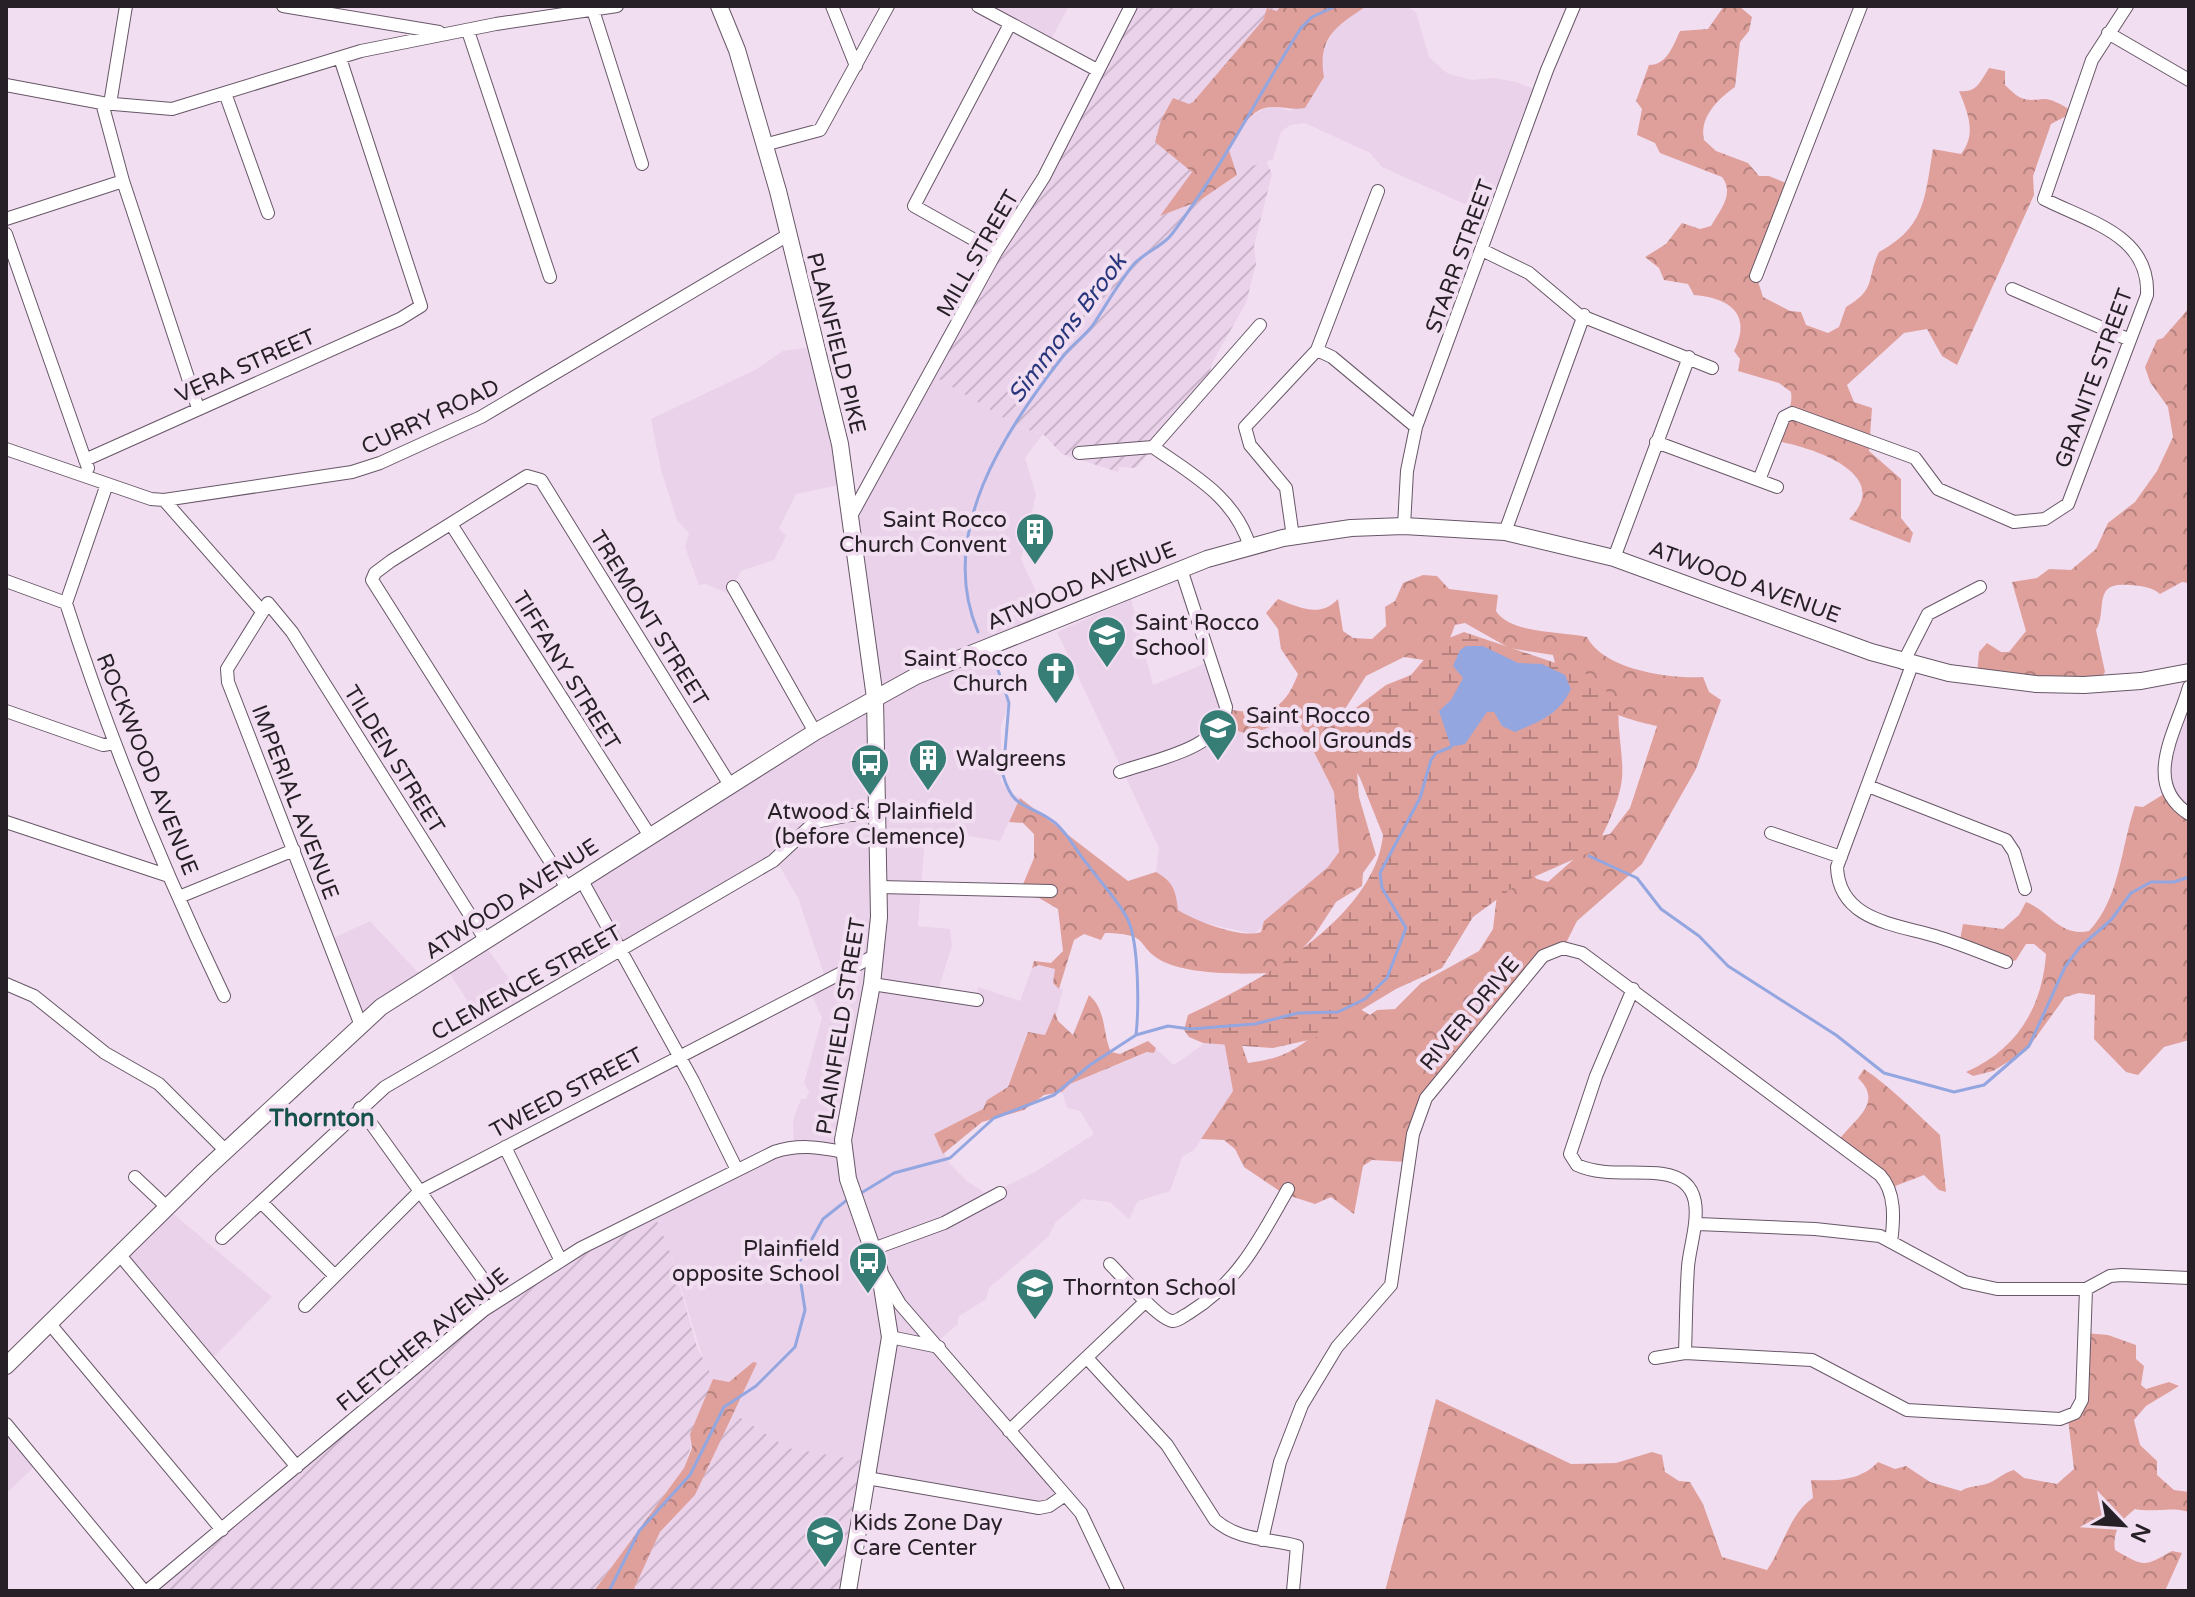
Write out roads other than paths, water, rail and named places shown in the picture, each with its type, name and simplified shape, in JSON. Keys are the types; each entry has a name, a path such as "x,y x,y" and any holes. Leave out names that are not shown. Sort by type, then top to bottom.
{"main road":[{"name":"PLAINFIELD PIKE","path":"719,6 737,50 764,145 840,444 875,698"},
{"name":"ATWOOD AVENUE","path":"8,1366 119,1254 360,1023 485,939 815,732 916,676 1181,569 1250,547 1351,528 1404,526 1505,532 1614,558 1907,664 2036,684 2108,684 2189,672"},
{"name":"PLAINFIELD STREET","path":"848,1591 890,1337 879,1268 848,1179 843,1152 844,1120 876,955 880,887 875,698"}],"street":[{"path":"126,6 106,104 123,181 198,408"},
{"path":"283,6 446,33"},
{"path":"6,85 106,104 172,109 340,58 446,33 617,6"},
{"path":"832,6 856,66"},
{"path":"764,145 820,130 888,6"},
{"path":"978,6 1097,70"},
{"name":"MILL STREET","path":"851,516 996,252 1044,177 1131,6"},
{"name":"STARR STREET","path":"1404,526 1407,471 1416,427 1547,70 1574,6"},
{"path":"1756,276 1861,6"},
{"name":"GRANITE STREET","path":"1759,480 1784,417 1792,413 1915,458 1938,489 2014,522 2045,519 2068,504 2147,295 2148,273 2139,253 2126,241 2044,199 2092,60 2127,6"},
{"path":"593,10 642,164"},
{"path":"996,252 914,206 932,166 1010,24"},
{"path":"468,31 550,277"},
{"path":"2108,33 2189,80"},
{"name":"VERA STREET","path":"85,460 400,319 421,306 340,58"},
{"path":"225,93 268,213"},
{"path":"6,219 123,181"},
{"path":"1293,537 1286,488 1250,445 1245,427 1317,350 1378,191"},
{"path":"6,234 91,478"},
{"name":"CURRY ROAD","path":"6,449 151,499 164,500 289,484 380,463 523,394 788,235"},
{"path":"1482,250 1529,273 1584,315 1712,368"},
{"path":"2012,289 2130,340"},
{"path":"1505,532 1584,315"},
{"path":"1153,447 1260,325"},
{"path":"1317,350 1332,357 1416,427"},
{"path":"1614,558 1689,357"},
{"path":"1656,442 1777,487"},
{"path":"1079,453 1153,447 1217,491 1244,527 1250,547"},
{"name":"TREMONT STREET","path":"451,524 533,475 541,480 730,785"},
{"path":"6,581 66,603 107,484"},
{"name":"TILDEN STREET","path":"164,500 292,632 485,939"},
{"path":"451,524 375,573 372,580 622,951 736,1168"},
{"name":"TIFFANY STREET","path":"451,524 650,836"},
{"path":"1120,772 1193,745 1214,734 1225,719 1226,707 1181,569"},
{"path":"733,587 815,732"},
{"path":"1980,587 1928,614 1907,664 1868,786 1837,867 1842,894 1870,918 2006,962"},
{"name":"ROCKWOOD AVENUE","path":"66,603 115,743 169,876 224,996"},
{"name":"IMPERIAL AVENUE","path":"265,606 227,674 360,1023"},
{"path":"2189,687 2163,769 2171,795 2189,814"},
{"path":"6,711 103,745 115,743"},
{"path":"1868,786 2006,840 2014,852 2025,889"},
{"name":"CLEMENCE STREET","path":"222,1238 385,1087 455,1043 622,951 773,861 815,822 878,814"},
{"path":"6,822 169,876"},
{"path":"1771,833 1841,857"},
{"path":"179,897 294,850"},
{"path":"880,887 1051,891"},
{"name":"RIVER DRIVE","path":"1262,1540 1280,1462 1302,1405 1337,1347 1391,1285 1413,1134 1433,1086 1543,956 1555,950 1563,948 1582,953 1880,1175 1888,1183 1892,1198 1891,1242"},
{"name":"TWEED STREET","path":"305,1306 419,1192 876,955"},
{"path":"6,984 34,996 105,1053 159,1084 226,1151"},
{"path":"872,984 977,1000"},
{"path":"1633,989 1596,1076 1571,1159 1577,1165 1593,1170 1665,1174 1676,1178 1691,1195 1698,1224 1688,1262 1685,1353"},
{"path":"360,1108 498,1300"},
{"name":"FLETCHER AVENUE","path":"146,1591 498,1300 560,1259 736,1168 791,1146 843,1152"},
{"path":"505,1147 560,1259"},
{"path":"135,1177 168,1208"},
{"path":"1110,1264 1146,1301 1172,1321 1202,1305 1242,1267 1288,1189"},
{"path":"873,1249 944,1223 1000,1193"},
{"path":"261,1202 334,1275"},
{"path":"1698,1224 1851,1231 1891,1242 1976,1286 2086,1289 2110,1276 2189,1278"},
{"path":"119,1254 297,1467"},
{"path":"879,1268 900,1304 1087,1522 1118,1591"},
{"path":"1655,1358 1685,1353 1812,1360 1907,1410 2060,1419 2075,1413 2082,1400 2086,1289"},
{"path":"1009,1431 1146,1301"},
{"path":"50,1324 222,1530"},
{"path":"890,1337 939,1347"},
{"path":"1087,1358 1167,1445 1215,1520 1233,1533 1297,1546 1293,1591"},
{"path":"6,1424 146,1591"},
{"path":"867,1478 1039,1508 1049,1506 1065,1495"}],"water":[{"path":"1466,646 1483,646 1518,663 1542,664 1565,675 1571,689 1555,711 1515,732 1502,726 1494,712 1487,712 1465,744 1451,747 1439,711 1451,700 1463,678 1453,666 1460,650"}],"waterway":[{"name":"Simmons Brook","path":"978,632 967,595 965,558 971,521 983,484 1000,450 1042,384 1093,325 1128,271 1168,239 1190,209 1301,28 1312,17 1336,6"},
{"name":"Simmons Brook","path":"995,661 1009,703 1003,775 1007,787 1017,801 1045,816 1063,831 1128,920 1136,960 1136,1035"},
{"path":"858,1195 894,1173 950,1158 994,1118 1054,1095 1090,1065 1136,1035 1168,1026 1190,1029 1255,1024 1298,1013 1338,1012 1365,999 1387,978 1406,928 1382,888 1380,873 1420,798 1431,760 1436,753 1451,747"},
{"path":"1589,856 1637,878 1661,909 1699,936 1728,966 1836,1035 1884,1073 1954,1092 1984,1085 2029,1046 2065,967 2080,947 2111,920 2131,893 2151,882 2174,882 2189,877"},
{"path":"609,1591 639,1531 690,1475 724,1407 756,1386 795,1347 805,1310 798,1264 823,1219 847,1200"}],"place":[{"name":"Saint Rocco Church Convent","path":"1035,566"},
{"name":"Saint Rocco School","path":"1107,669"},
{"name":"Saint Rocco Church","path":"1056,705"},
{"name":"Saint Rocco School Grounds","path":"1218,762"},
{"name":"Walgreens","path":"928,792"},
{"name":"Atwood & Plainfield (before Clemence)","path":"870,797"},
{"name":"Plainfield opposite School","path":"868,1295"},
{"name":"Thornton School","path":"1035,1321"},
{"name":"Kids Zone Day Care Center","path":"825,1569"}],"district":[{"name":"Thornton","path":"322,1118"}]}
